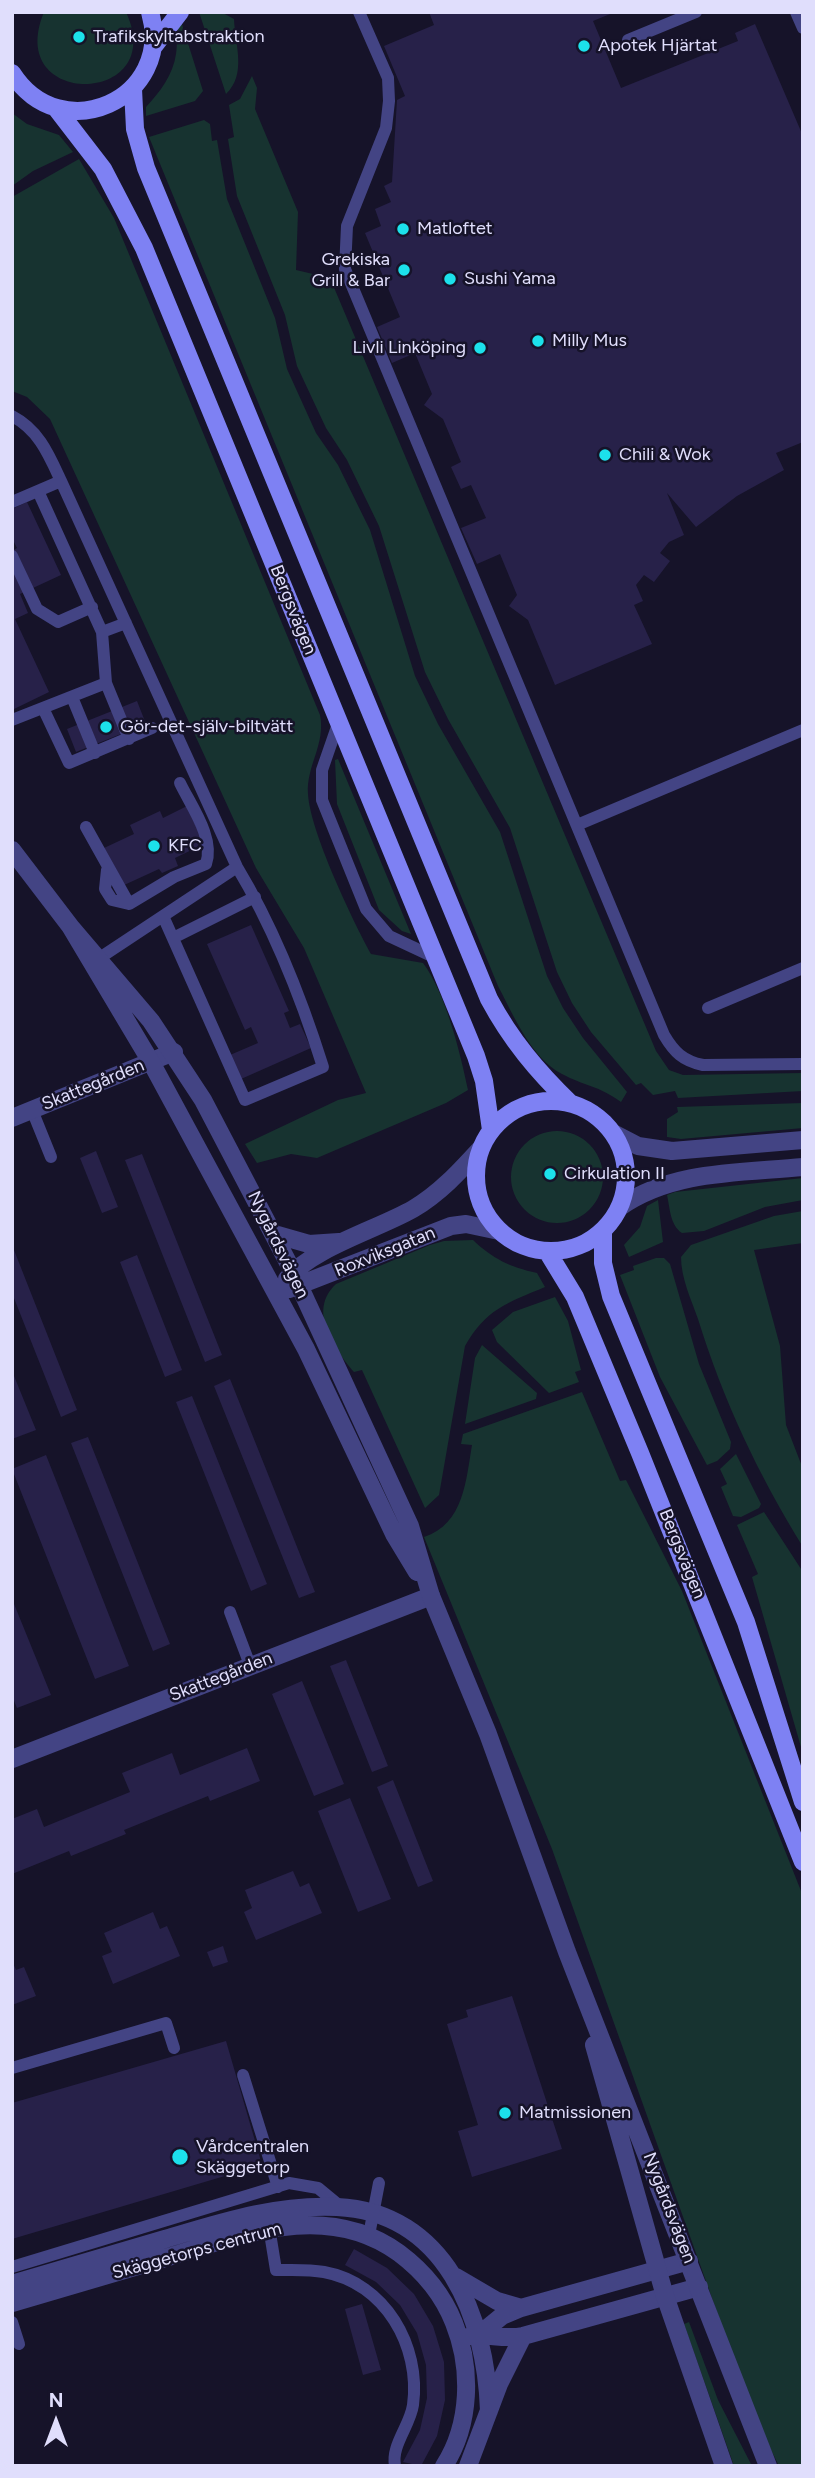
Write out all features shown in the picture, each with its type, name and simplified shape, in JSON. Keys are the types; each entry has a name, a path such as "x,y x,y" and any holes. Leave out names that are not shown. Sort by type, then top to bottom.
{"main road":[{"path":"150,12 154,46"},
{"path":"12,74 18,90 56,108 83,111 97,109 122,98 133,89 143,76 154,46 180,12"},
{"name":"Bergsvägen","path":"133,89 135,129 146,167 489,999 517,1045 538,1072 570,1103"},
{"name":"Bergsvägen","path":"56,108 103,169 144,248 480,1068 491,1130"},
{"path":"536,1102 570,1103 587,1110 613,1133 622,1150 626,1169 620,1207 603,1231 577,1247 547,1251 522,1245 499,1231 482,1207 477,1192 476,1170 481,1148 491,1130 519,1108 536,1102"},
{"name":"Bergsvägen","path":"603,1231 603,1263 611,1296 746,1622 803,1802"},
{"name":"Bergsvägen","path":"547,1251 575,1297 803,1863"}],"street":[{"name":"Nygårdsvägen","path":"12,850 96,961 174,1052 231,1150 296,1279 410,1526 431,1596 488,1734 567,1952 768,2466"},
{"name":"Nygårdsvägen","path":"96,961 276,1292 341,1418 394,1534 431,1596"},
{"name":"Skattegården","path":"12,1118 174,1052"},
{"path":"613,1133 638,1146 672,1151 803,1140"},
{"name":"Roxviksgatan","path":"276,1292 346,1241 414,1208 455,1177 481,1148"},
{"path":"620,1207 647,1190 673,1181 803,1167"},
{"name":"Roxviksgatan","path":"296,1279 451,1226 466,1224 499,1231"},
{"name":"Roxviksgatan","path":"274,1234 309,1244 346,1241"},
{"name":"Skattegården","path":"12,1759 431,1596"},
{"name":"Nygårdsvägen","path":"567,1952 657,2271 724,2466"},
{"name":"Skäggetorps centrum","path":"12,2284 267,2220 341,2207 391,2221 426,2245 456,2277 497,2301 521,2308"},
{"name":"Skäggetorps centrum","path":"12,2303 267,2220 321,2225 369,2235 410,2262 428,2280 445,2304 460,2339 466,2369 466,2401 455,2445 444,2466"},
{"path":"460,2339 480,2334 502,2316 521,2308 689,2261"},
{"name":"Skäggetorps centrum","path":"456,2277 480,2334 488,2376 489,2411"},
{"path":"480,2334 494,2339 523,2336 699,2287"},
{"name":"Skäggetorps centrum","path":"468,2466 523,2336"}],"lane":[{"path":"359,12 388,78 389,101 386,128 347,226 345,269 664,1035 679,1055 689,1062 703,1065 803,1063"},
{"path":"628,40 696,12"},
{"path":"796,12 803,28"},
{"path":"12,416 32,430 43,443 237,867 255,897 298,986 323,1067 244,1100 163,916"},
{"path":"12,502 61,481"},
{"path":"37,491 102,632 106,683 129,739"},
{"path":"12,556 37,609 58,622 92,607"},
{"path":"102,632 126,623"},
{"path":"12,720 106,683"},
{"path":"72,697 95,753"},
{"path":"43,708 69,763 152,728"},
{"path":"339,722 322,770 321,800 366,909 388,936 436,958"},
{"path":"577,825 803,730"},
{"path":"86,827 107,869 129,904 174,877 206,863 210,853 208,841 180,783"},
{"path":"96,961 237,867"},
{"path":"173,938 255,897"},
{"path":"708,1008 803,968"},
{"path":"32,1110 51,1157"},
{"path":"229,1612 250,1665"},
{"path":"12,2068 166,2023 174,2048"},
{"path":"243,2075 278,2187"},
{"path":"369,2235 379,2183"},
{"path":"12,2267 278,2187 306,2184 328,2195 341,2207"},
{"path":"267,2220 276,2270 326,2272 343,2278 381,2302 398,2324 406,2340 414,2385 412,2407 394,2455 395,2466"},
{"path":"12,2322 19,2344"}],"green space":[{"path":"44,12 126,12 133,43 126,65 109,79 86,84 64,80 46,67 38,44"},
{"path":"199,12 221,12 234,19 238,68 236,78 226,94"},
{"path":"181,21 203,91 195,101 146,116 146,107 161,89 172,69"},
{"path":"252,76 257,88 255,109 298,212 296,270 330,278 656,1051 669,1070 683,1075 803,1073 803,1091 678,1098 675,1091 653,1095 641,1083 636,1085 591,1032 572,1003 557,972 510,828 448,719 425,672 379,526 347,460 326,428 297,366 285,315 237,196 228,139 234,137 229,105 240,99"},
{"path":"12,113 27,124 59,135 73,152 33,171 12,186"},
{"path":"204,120 210,124 212,141 217,140 227,199 275,318 287,369 316,433 338,465 370,530 415,676 438,724 500,832 547,976 563,1008 583,1038 627,1092 621,1102 605,1092 562,1074 541,1058 524,1035 498,986 149,137"},
{"path":"79,159 114,218 320,715 320,736 308,794 316,830 333,875 371,954 423,963 439,991 461,1058 468,1090 446,1103 317,1158 291,1154 257,1163 245,1144 338,1100 366,1093 304,948 256,868 50,419 27,397 12,391 12,197"},
{"path":"338,759 411,934 402,931 379,910 337,804 335,760"},
{"path":"803,1103 803,1128 681,1139 667,1137 667,1119 678,1112 677,1107"},
{"path":"557,1131 575,1134 590,1144 600,1159 603,1177 600,1195 590,1210 575,1220 557,1223 539,1220 524,1210 514,1195 511,1177 514,1159 524,1144 539,1134"},
{"path":"803,1178 803,1200 765,1207 704,1231 682,1233 671,1216 667,1195 675,1192"},
{"path":"658,1200 663,1242 629,1257 624,1245 640,1227 647,1206"},
{"path":"803,1211 803,1243 754,1250 780,1346 786,1425 803,1469 803,1547 771,1492 730,1407 687,1288 681,1257 691,1245 774,1216"},
{"path":"473,1240 502,1261 537,1273 545,1287 490,1315 465,1346 439,1495 425,1508 362,1370 354,1372 332,1341 324,1317 324,1306 336,1284 430,1245 444,1241"},
{"path":"664,1258 670,1264 699,1364 731,1442 730,1449 717,1461 707,1465 660,1377 620,1275 634,1270 633,1266"},
{"path":"555,1297 568,1321 581,1370 575,1372 579,1382 549,1393 497,1342 492,1330 513,1312"},
{"path":"482,1345 537,1393 536,1399 465,1424 475,1358"},
{"path":"582,1392 620,1481 626,1480 682,1591 803,1896 803,2466 779,2466 754,2416 552,1849 424,1537 448,1522 461,1499 472,1445 461,1444 463,1434"},
{"path":"736,1454 761,1504 759,1508 741,1517 733,1516 721,1487 727,1484 720,1469"},
{"path":"764,1512 803,1572 803,1754 752,1577 758,1574 737,1525"},
{"path":"689,2322 718,2400 752,2466 734,2466 684,2324"}],"building":[{"path":"429,12 615,12 593,21 621,88 738,41 735,33 755,24 803,136 803,442 776,453 784,470 737,496 696,527 667,493 684,535 669,542 660,553 670,561 654,582 644,575 636,585 643,601 634,605 652,644 555,685 528,620 509,606 517,595 500,554 477,564 461,528 486,518 471,485 461,489 451,467 461,462 443,419 424,405 432,394 415,353 392,363 377,327 400,317 365,233 381,226 375,209 391,202 384,186 392,182 397,100 405,96 384,46 434,25"},
{"path":"27,502 61,575 20,594 28,613 15,619 49,692 12,710 12,551 17,548 12,538 12,509"},
{"name":"Gör-det-själv-biltvätt","path":"137,701 146,724 76,752 67,729"},
{"name":"KFC","path":"187,806 204,844 175,858 178,866 162,873 159,869 122,886 104,848 134,834 130,825 160,811 163,818"},
{"path":"251,925 289,1011 284,1013 290,1028 300,1024 311,1048 241,1079 230,1055 258,1043 251,1027 245,1030 207,944"},
{"path":"96,1151 118,1207 102,1213 80,1158"},
{"path":"142,1154 222,1355 205,1362 125,1160"},
{"path":"12,1245 77,1410 61,1417 12,1293"},
{"path":"137,1255 182,1370 165,1377 120,1262"},
{"path":"12,1371 36,1430 12,1439"},
{"path":"230,1379 315,1592 299,1598 214,1386"},
{"path":"192,1396 267,1584 251,1591 176,1402"},
{"path":"88,1437 170,1644 153,1651 71,1443"},
{"path":"46,1455 129,1666 95,1679 12,1469"},
{"path":"12,1599 51,1695 17,1708 12,1696"},
{"path":"346,1660 388,1766 372,1772 330,1666"},
{"path":"302,1681 344,1784 314,1796 272,1694"},
{"path":"247,1748 260,1781 210,1801 208,1796 124,1830 126,1834 71,1856 69,1851 12,1874 12,1819 37,1809 44,1827 130,1792 122,1773 172,1753 180,1775"},
{"path":"393,1780 433,1881 418,1887 377,1787"},
{"path":"350,1798 391,1899 358,1912 318,1811"},
{"path":"293,1871 300,1887 309,1883 322,1913 256,1940 244,1912 252,1908 245,1890"},
{"path":"153,1912 160,1929 167,1926 180,1956 113,1984 102,1956 112,1952 104,1933"},
{"path":"223,1946 228,1962 213,1967 207,1952"},
{"path":"12,1961 16,1970 24,1967 36,1996 12,2005"},
{"path":"512,1996 562,2149 472,2177 458,2131 478,2125 447,2024 468,2017 466,2010"},
{"path":"226,2041 262,2165 12,2239 12,2103"},
{"path":"354,2249 387,2268 414,2294 433,2326 444,2362 445,2400 437,2436 421,2466 403,2462 420,2430 427,2398 426,2365 417,2333 400,2305 376,2282 345,2265"},
{"path":"362,2304 381,2370 363,2375 345,2309"}],"place":[{"name":"Trafikskyltabstraktion","path":"79,37"},
{"name":"Apotek Hjärtat","path":"584,46"},
{"name":"Matloftet","path":"403,229"},
{"name":"Grekiska Grill & Bar","path":"404,270"},
{"name":"Sushi Yama","path":"450,279"},
{"name":"Milly Mus","path":"538,341"},
{"name":"Livli Linköping","path":"480,348"},
{"name":"Chili & Wok","path":"605,455"},
{"name":"Gör-det-själv-biltvätt","path":"106,727"},
{"name":"KFC","path":"154,846"},
{"name":"Cirkulation II","path":"550,1174"},
{"name":"Matmissionen","path":"505,2113"},
{"name":"Vårdcentralen Skäggetorp","path":"180,2157"}]}
